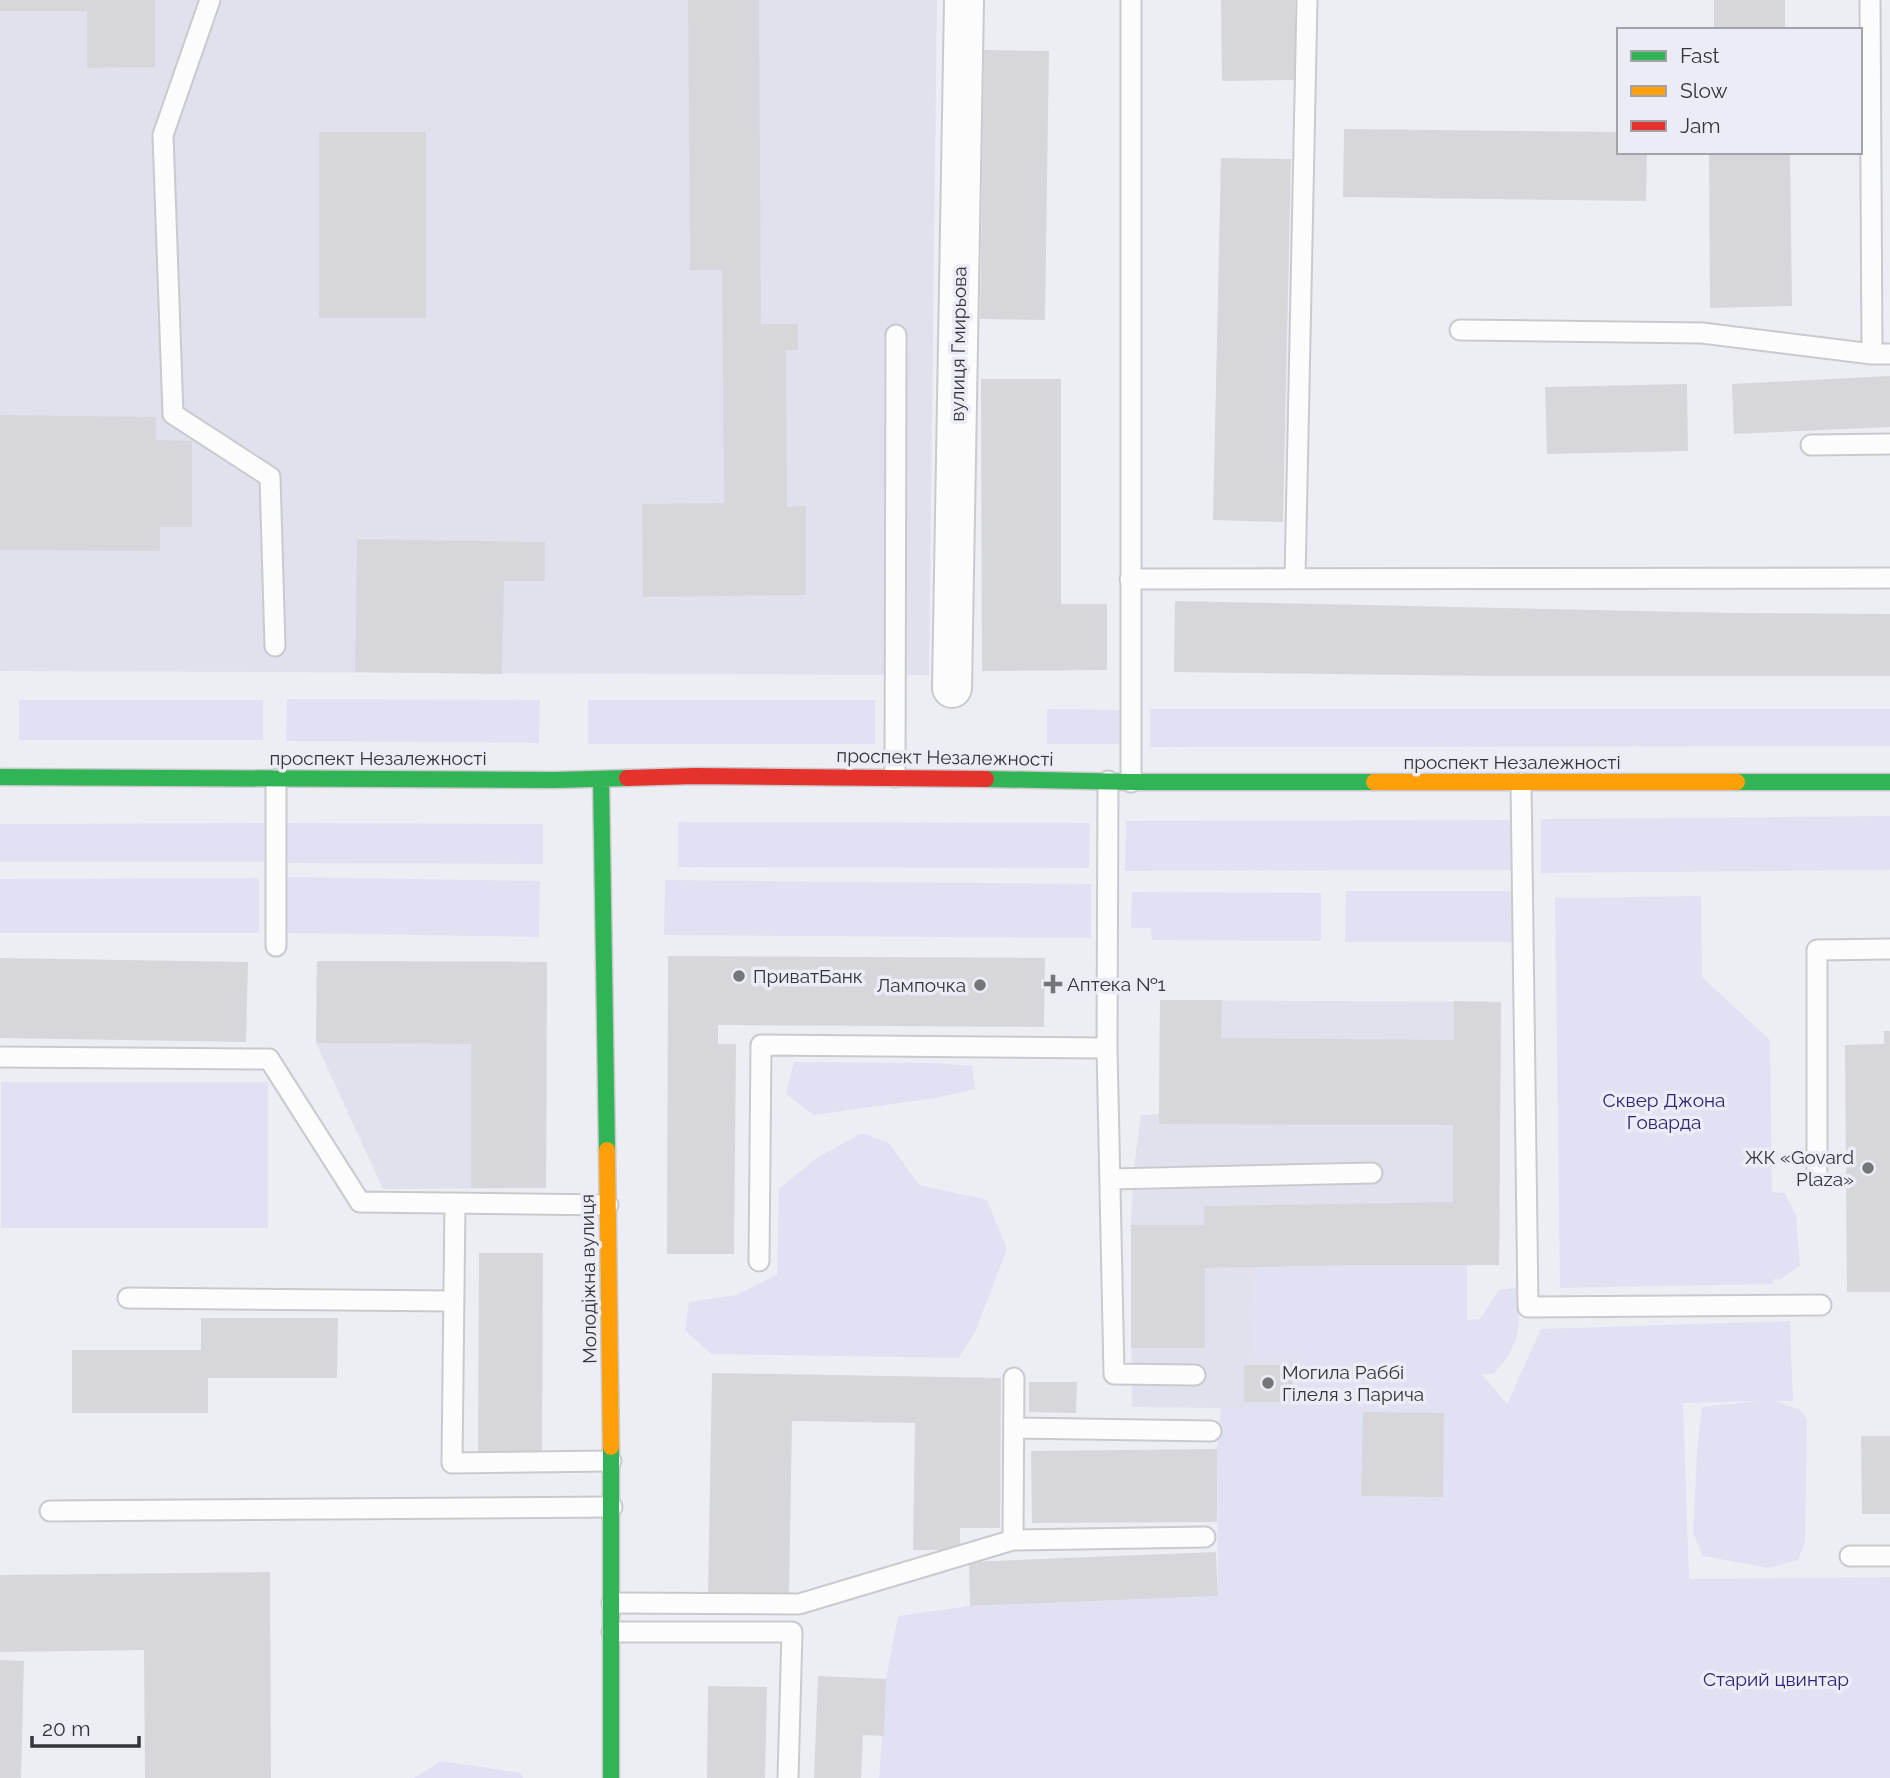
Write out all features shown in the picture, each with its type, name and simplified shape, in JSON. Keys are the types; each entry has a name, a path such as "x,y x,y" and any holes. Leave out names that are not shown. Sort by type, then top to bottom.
{"main road":[{"name":"проспект Незалежності","path":"0,778 601,779 695,776 1108,782 1890,782"},
{"name":"Молодіжна вулиця","path":"601,779 612,1507 611,1778"}],"street":[{"name":"вулиця Гмирьова","path":"953,688 964,0"}],"lane":[{"path":"210,0 163,135 173,414 270,477 275,646"},
{"path":"1131,0 1131,782"},
{"path":"1295,579 1307,0"},
{"path":"1461,330 1702,333 1881,354 1870,0"},
{"path":"895,335 895,777"},
{"path":"1811,445 1890,444"},
{"path":"1130,579 1890,578"},
{"path":"276,779 276,946"},
{"path":"1108,782 1107,1048 1114,1374 1195,1375"},
{"path":"1521,783 1528,1307 1821,1305"},
{"path":"1817,1171 1817,950 1890,949"},
{"path":"759,1261 761,1045 1107,1048"},
{"path":"0,1057 269,1059 360,1202 608,1205"},
{"path":"1110,1179 1372,1173"},
{"path":"455,1203 452,1463 611,1461"},
{"path":"128,1298 454,1301"},
{"path":"1013,1540 1014,1378"},
{"path":"1014,1428 1211,1431"},
{"path":"50,1511 612,1507"},
{"path":"612,1603 799,1604 1013,1540 1205,1536"},
{"path":"1850,1556 1890,1556"},
{"path":"612,1632 792,1632 788,1778"}],"shaded area":[{"path":"0,0 937,0 929,675 0,671"},
{"path":"317,961 547,962 546,1188 383,1189 316,1043"},
{"path":"1160,1000 1501,1002 1499,1265 1256,1267 1254,1358 1299,1357 1298,1409 1132,1407 1131,1225 1134,1167 1141,1115 1159,1114"}],"green space":[{"path":"287,699 540,700 539,743 286,741"},
{"path":"19,700 263,700 263,740 19,740"},
{"path":"588,700 875,700 875,744 588,744"},
{"path":"1047,709 1125,710 1125,744 1047,744"},
{"path":"1150,709 1890,709 1890,746 1150,747"},
{"path":"1890,816 1890,870 1541,873 1541,819"},
{"path":"1512,820 1512,870 1125,871 1126,821"},
{"path":"678,822 1090,823 1089,868 678,867"},
{"path":"264,823 264,862 0,862 0,824"},
{"path":"281,823 543,824 543,864 281,863"},
{"path":"285,877 540,881 539,937 285,933"},
{"path":"259,878 259,933 0,933 0,879"},
{"path":"665,880 1091,884 1091,938 664,935"},
{"path":"1346,891 1513,891 1513,942 1345,942"},
{"path":"1132,892 1321,893 1321,941 1152,940 1151,928 1131,928"},
{"name":"Сквер Джона Говарда","path":"1701,896 1702,977 1770,1040 1772,1192 1785,1193 1796,1216 1800,1266 1779,1280 1774,1279 1773,1284 1560,1288 1555,898"},
{"path":"794,1062 933,1063 972,1066 975,1089 935,1098 814,1115 786,1094"},
{"path":"1,1082 268,1082 268,1228 1,1228"},
{"path":"862,1133 889,1143 919,1185 987,1200 1007,1249 975,1332 959,1358 711,1354 685,1330 689,1302 736,1295 777,1275 779,1189 815,1159"},
{"name":"Старий цвинтар","path":"1467,1265 1467,1320 1480,1319 1499,1290 1518,1287 1519,1323 1514,1344 1493,1374 1482,1374 1507,1404 1541,1329 1790,1321 1793,1401 1776,1401 1800,1410 1807,1419 1805,1542 1798,1560 1769,1568 1703,1556 1693,1533 1702,1407 1759,1401 1683,1403 1689,1579 1890,1577 1890,1778 879,1778 886,1679 898,1616 970,1606 1218,1596 1217,1449 1221,1408 1298,1408 1299,1357 1254,1358 1256,1267"},
{"path":"441,1761 521,1773 523,1778 414,1778"}],"building":[{"path":"0,0 155,0 155,67 87,68 87,11 0,11"},
{"path":"688,0 759,0 761,324 798,324 798,350 786,350 787,507 806,506 806,595 643,597 642,504 724,503 722,270 690,270"},
{"path":"1221,0 1295,0 1296,80 1222,81"},
{"path":"1714,0 1785,0 1785,28 1714,28"},
{"path":"984,50 1049,51 1045,320 980,319"},
{"path":"1344,129 1617,132 1617,154 1647,154 1646,201 1343,197"},
{"path":"319,132 426,132 426,318 319,318"},
{"path":"1709,154 1790,154 1792,306 1710,308"},
{"path":"1221,158 1291,159 1283,522 1213,520"},
{"path":"1890,376 1890,427 1734,434 1732,384"},
{"path":"981,379 1061,379 1061,604 1107,604 1107,670 982,671"},
{"path":"1687,384 1688,451 1547,454 1545,387"},
{"path":"0,415 156,417 156,440 192,441 192,527 160,527 160,551 0,550"},
{"path":"357,539 545,542 545,581 504,581 502,674 355,672"},
{"path":"1175,601 1890,614 1890,676 1497,676 1174,672"},
{"path":"668,956 1045,958 1044,1027 718,1025 718,1044 736,1044 734,1254 667,1254"},
{"path":"0,958 248,962 246,1042 0,1038"},
{"path":"317,961 547,962 546,1188 471,1188 471,1044 316,1043"},
{"path":"1160,1000 1222,1000 1221,1038 1454,1040 1454,1001 1501,1002 1499,1265 1205,1268 1205,1348 1131,1348 1131,1225 1204,1225 1204,1206 1453,1202 1453,1125 1159,1124"},
{"name":"ЖК «Govard Plaza»","path":"1884,1031 1890,1031 1890,1292 1847,1292 1845,1045 1884,1044"},
{"path":"479,1253 543,1253 542,1461 478,1460"},
{"path":"201,1318 338,1318 337,1378 208,1378 208,1413 72,1413 72,1350 201,1350"},
{"name":"Могила Раббі Гілеля з Парича","path":"1244,1365 1293,1365 1293,1402 1244,1402"},
{"path":"712,1373 1001,1378 1000,1528 960,1528 960,1550 913,1550 915,1423 792,1421 789,1596 708,1595"},
{"path":"1029,1382 1077,1382 1076,1413 1029,1412"},
{"path":"1363,1412 1444,1413 1443,1497 1361,1496"},
{"path":"1861,1436 1890,1436 1890,1514 1862,1514"},
{"path":"1217,1449 1217,1522 1032,1523 1031,1451"},
{"path":"1216,1552 1218,1596 970,1606 969,1562"},
{"path":"270,1572 271,1778 145,1778 144,1650 0,1652 0,1575"},
{"path":"0,1660 24,1661 21,1778 0,1778"},
{"path":"818,1676 886,1679 884,1736 863,1735 861,1778 814,1778"},
{"path":"708,1686 767,1687 765,1778 707,1778"}],"traffic: fast":[{"path":"0,777 555,780 627,778"},
{"path":"601,779 607,1150"},
{"path":"986,779 1374,782"},
{"path":"1737,782 1890,782"},
{"path":"611,1447 611,1778"}],"traffic: slow":[{"path":"1374,782 1737,782"},
{"path":"607,1150 611,1447"}],"traffic: jam":[{"path":"627,778 695,776 986,779"}],"place":[{"name":"ПриватБанк","path":"739,976"},
{"name":"Аптека №1","path":"1053,984"},
{"name":"Лампочка","path":"980,985"},
{"name":"ЖК «Govard Plaza»","path":"1868,1168"},
{"name":"Могила Раббі Гілеля з Парича","path":"1268,1383"}]}
